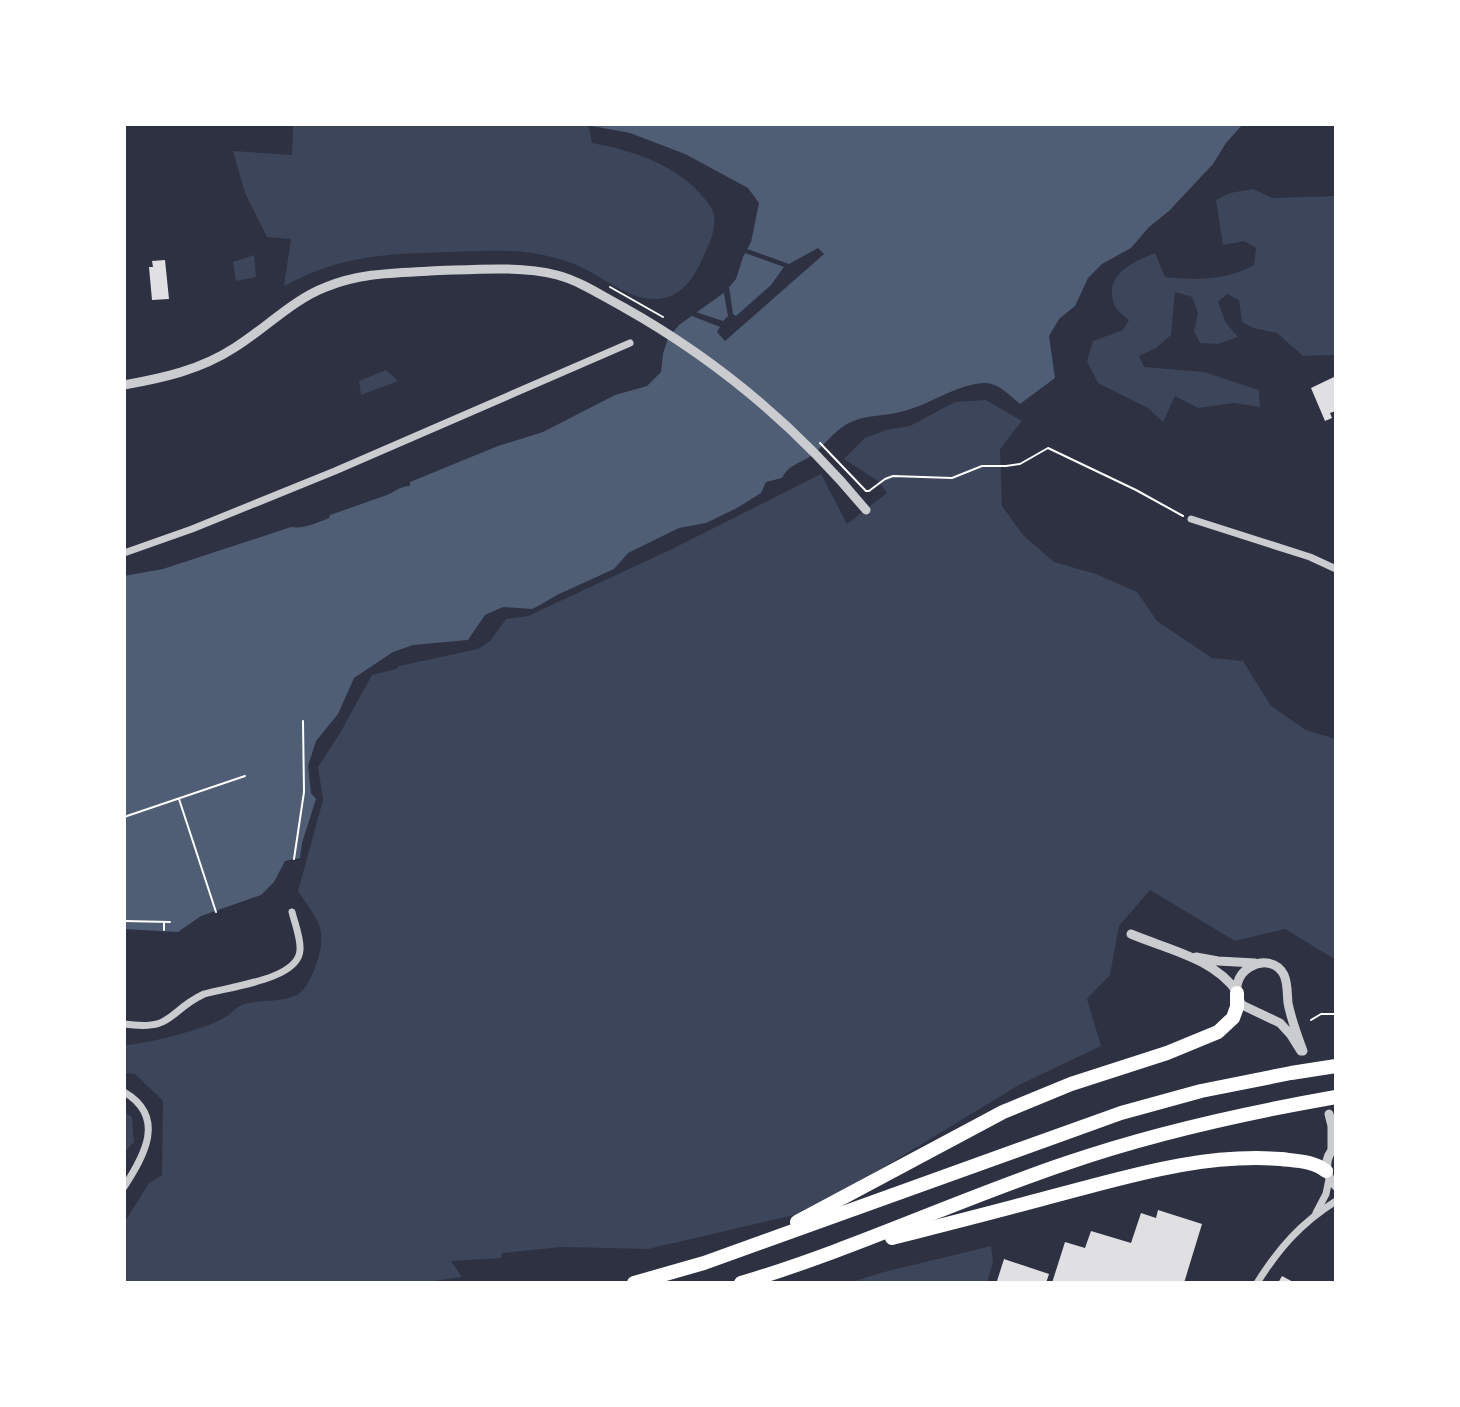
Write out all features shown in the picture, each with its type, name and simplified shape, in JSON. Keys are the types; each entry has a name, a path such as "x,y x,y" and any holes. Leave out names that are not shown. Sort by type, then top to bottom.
{"highway":[{"path":"758,1243 1003,1112 1071,1084 1185,1046 1218,1032 1233,1018 1237,1007 1237,993"},
{"path":"634,1283 699,1265 1122,1114 1201,1091 1336,1066"},
{"path":"741,1283 1067,1163 1199,1125 1336,1097"},
{"path":"806,1261 1118,1179 1190,1163 1257,1158 1311,1163 1330,1179"}],"street":[{"path":"124,385 164,378 201,366 234,348 305,298 323,288 355,277 472,270 558,275 590,289 667,332 744,389 789,428 866,510"},
{"path":"124,553 192,529 335,471 630,343"},
{"path":"1191,519 1310,557 1336,569"},
{"path":"124,1024 151,1027 162,1024 204,994 285,972 295,963 300,951 292,912"},
{"path":"1131,934 1214,970 1228,981 1246,1008 1274,1020 1286,1029 1302,1051 1283,975 1274,965 1218,961 1177,952"},
{"path":"1237,993 1237,983 1242,972 1260,963"},
{"path":"124,1092 141,1107 149,1128 144,1156 124,1187"},
{"path":"1315,1214 1326,1194 1330,1179 1327,1160 1334,1148 1333,1115"},
{"path":"1257,1283 1277,1251 1315,1214 1336,1201"}],"path":[{"path":"866,491 893,476 958,476 982,466 1006,466 1035,457 1048,448 1191,519"},
{"path":"294,859 304,792 303,721"},
{"path":"124,817 245,776"},
{"path":"179,798 216,912"},
{"path":"124,921 170,922"},
{"path":"164,922 164,930"},
{"path":"1311,1020 1321,1014 1336,1014"}],"shaded area":[{"path":"293,124 581,124 589,127 592,143 638,155 681,176 704,198 713,211 713,231 693,276 681,289 666,298 635,295 584,268 559,259 499,251 366,258 326,267 284,286 291,239 267,237 245,193 233,151 292,155"},
{"path":"581,124 1243,124 1226,143 1213,164 1169,211 1149,227 1131,248 1102,264 1088,278 1075,306 1059,319 1049,336 1055,378 1020,404 999,387 989,383 973,384 904,411 854,421 837,431 811,456 790,468 782,478 766,482 761,493 737,508 706,523 679,528 628,553 614,569 532,609 503,607 485,615 468,640 413,645 393,652 354,678 338,714 316,741 308,766 311,793 316,799 300,858 285,861 274,882 261,895 201,916 178,932 124,929 124,576 163,569 291,527 315,524 330,515 410,486 410,482 498,446 543,432 615,395 647,386 661,372 668,338 679,325 725,292 736,279 751,242 759,203 748,188 685,154 630,133"},
{"path":"1253,189 1272,198 1336,196 1336,355 1303,356 1277,333 1253,328 1242,322 1239,300 1227,294 1218,302 1226,323 1238,337 1218,344 1200,343 1194,331 1198,313 1192,297 1175,292 1171,335 1156,348 1139,356 1144,367 1204,372 1259,390 1260,407 1234,403 1198,408 1175,396 1163,422 1148,408 1098,383 1087,361 1093,341 1123,330 1129,320 1114,304 1113,285 1122,271 1155,253 1165,277 1211,278 1232,274 1254,265 1256,248 1244,241 1223,245 1216,200 1230,193"},
{"path":"254,255 256,277 236,281 233,262"},
{"path":"386,370 398,381 361,395 359,381"},
{"path":"986,400 1022,421 1000,449 1002,506 1023,535 1054,562 1096,574 1137,592 1157,621 1212,658 1243,661 1271,706 1306,730 1336,739 1336,960 1285,929 1235,941 1150,890 1119,926 1110,975 1087,999 1101,1046 1019,1085 812,1211 648,1249 562,1247 502,1253 501,1258 451,1261 462,1277 419,1283 124,1283 124,1223 149,1183 162,1175 163,1101 135,1074 124,1073 124,1045 201,1028 222,1019 244,1004 297,995 307,984 318,957 321,933 315,917 298,891 323,800 318,767 372,675 399,666 478,649 490,641 506,619 528,616 672,549 821,474 847,524 887,493 878,481 844,459 865,438 886,430 910,426 955,402"},
{"path":"124,1112 132,1117 134,1142 124,1153"},
{"path":"991,1246 993,1262 987,1283 849,1283 880,1273"}],"pier":[{"path":"818,248 824,254 725,341 717,332 720,327 692,316 696,312 723,321 728,316 724,293 729,287 733,314 736,316 771,285 784,267 745,253 747,249 789,264"}],"building":[{"path":"165,260 169,299 152,300 149,267 153,267 152,261"},
{"path":"1336,376 1336,411 1330,413 1332,418 1325,421 1311,388"},
{"path":"1158,1210 1202,1224 1184,1283 1052,1283 1065,1242 1085,1248 1091,1231 1131,1243 1141,1213 1156,1218"},
{"path":"1004,1259 1049,1274 1046,1283 997,1281"},
{"path":"1282,1276 1295,1283 1278,1283"}]}
